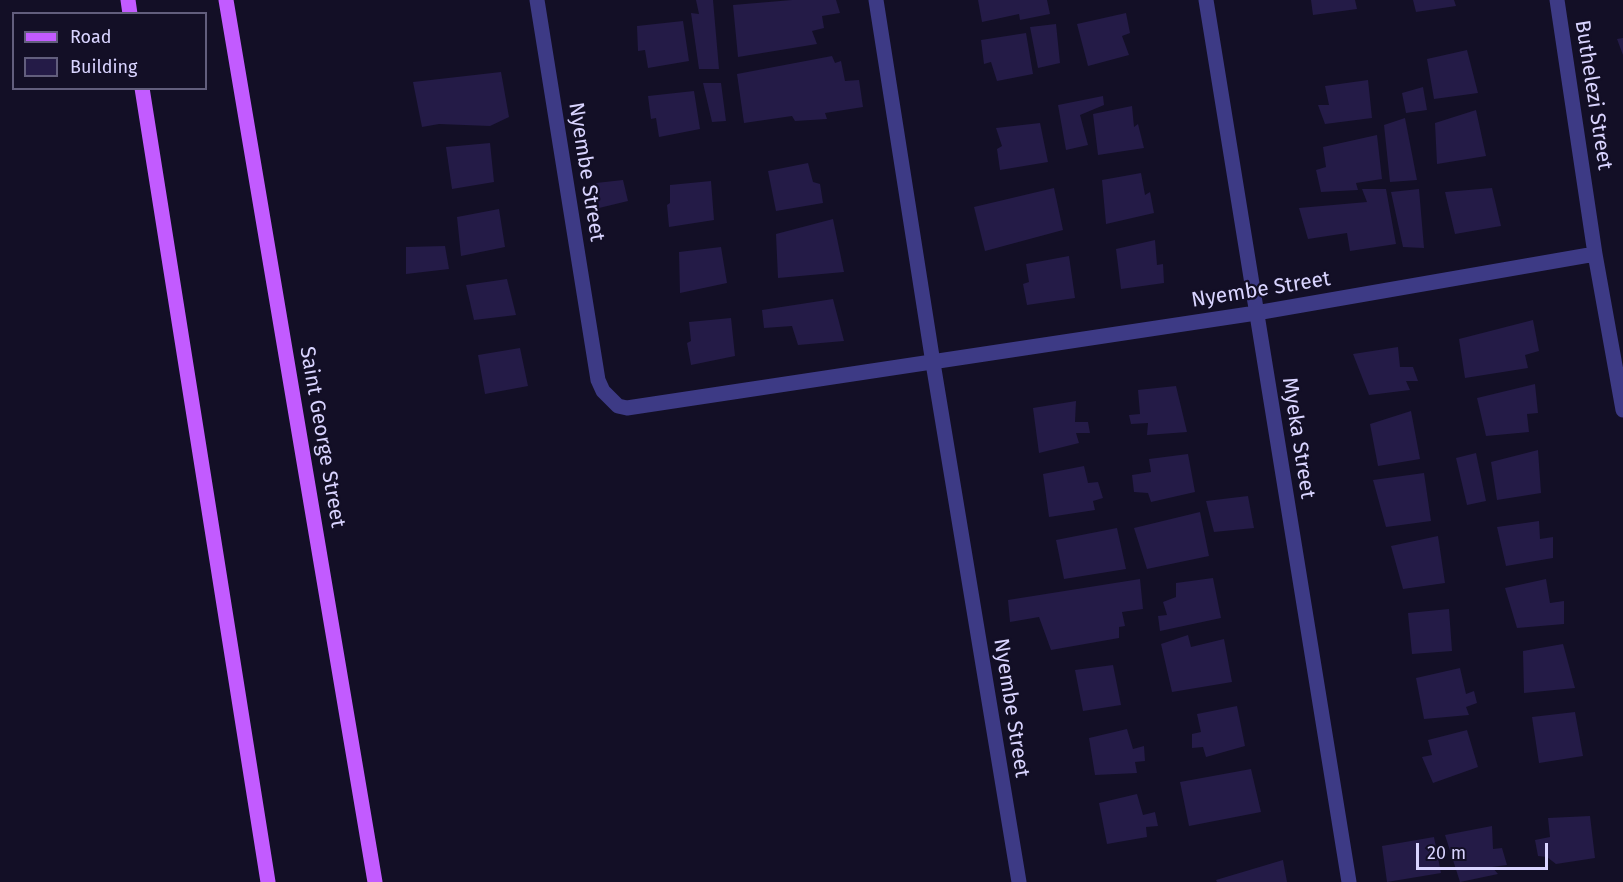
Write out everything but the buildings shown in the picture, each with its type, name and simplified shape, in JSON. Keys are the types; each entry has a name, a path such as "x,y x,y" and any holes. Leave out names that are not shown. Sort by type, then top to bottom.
{"main road":[{"name":"Saint George Street","path":"226,0 375,882"},
{"path":"142,90 268,882"}],"street":[{"name":"Nyembe Street","path":"537,0 598,380 603,391 618,406 627,408 1256,313 1595,254"},
{"name":"Nyembe Street","path":"876,0 933,363 1019,882"},
{"name":"Myeka Street","path":"1206,0 1349,882"},
{"name":"Buthelezi Street","path":"1557,0 1595,254 1623,410"}]}
